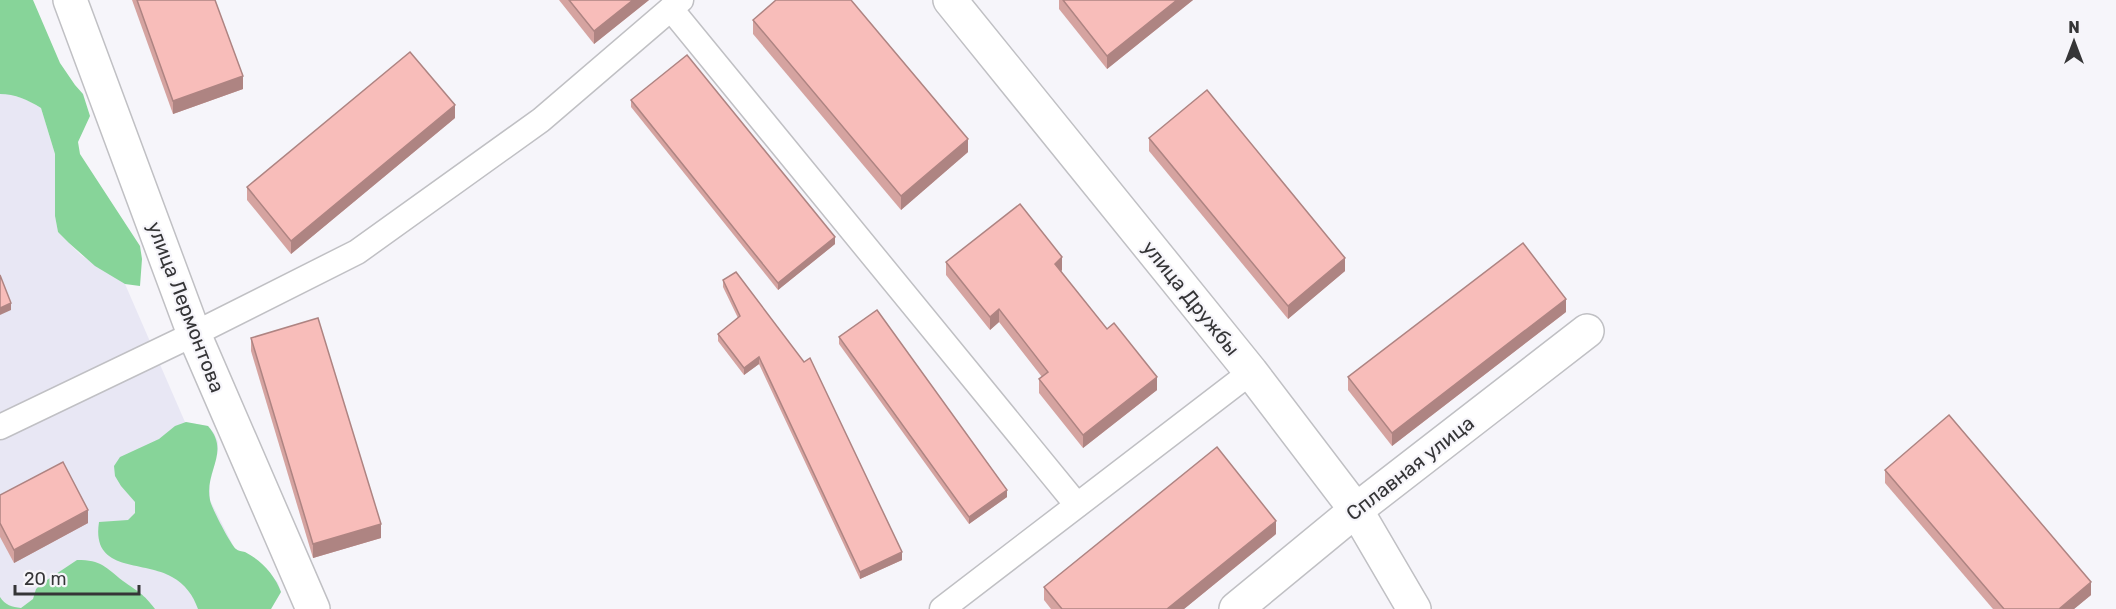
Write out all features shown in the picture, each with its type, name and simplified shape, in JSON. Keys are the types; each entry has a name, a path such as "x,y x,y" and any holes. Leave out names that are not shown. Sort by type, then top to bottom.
{"street":[{"name":"улица Лермонтова","path":"70,0 194,334 314,609"},
{"name":"улица Дружбы","path":"950,0 1251,372 1356,510 1414,609"},
{"name":"Сплавная улица","path":"1236,609 1356,510 1587,331"}],"lane":[{"path":"0,427 194,334 357,252 542,120 676,5 1077,505"},
{"path":"942,609 1251,372"}],"shaded area":[{"path":"0,94 10,94 41,108 55,154 55,216 58,232 81,255 125,284 185,422 208,426 214,433 218,442 218,451 210,482 210,500 235,549 252,557 266,568 278,583 281,592 271,609 0,609"}],"green space":[{"path":"0,0 33,0 60,63 83,94 90,116 78,142 80,154 140,246 142,259 140,286 125,284 95,266 58,232 55,216 55,154 41,108 21,98 0,94"},
{"path":"186,422 208,426 214,435 217,453 210,480 211,504 233,546 257,559 275,580 281,592 271,609 198,609 188,590 177,580 160,572 122,562 103,550 99,538 99,522 128,520 135,513 135,502 115,476 114,466 120,457 159,439 175,426"},
{"path":"77,560 92,561 103,565 140,593 155,609 0,609 0,597 9,605 21,608 33,599 36,589 44,582"}],"building":[{"path":"137,0 215,0 243,76 173,101"},
{"path":"569,0 633,0 594,31"},
{"path":"776,0 851,0 968,139 901,196 753,20"},
{"path":"1063,0 1177,0 1107,56"},
{"path":"410,52 455,105 291,241 247,187"},
{"path":"687,55 835,237 778,283 631,100"},
{"path":"1207,90 1345,258 1288,306 1149,138"},
{"path":"1020,204 1062,257 1055,264 1107,329 1114,323 1157,377 1083,435 1039,379 1048,372 999,309 990,317 946,262"},
{"path":"1523,243 1566,299 1392,433 1348,377"},
{"path":"736,272 804,362 810,358 902,552 860,572 759,357 744,368 718,334 740,316 723,280"},
{"path":"0,275 11,303 0,308"},
{"path":"877,310 1007,490 969,517 839,337"},
{"path":"318,318 381,524 313,544 251,338"},
{"path":"1949,415 2091,582 2059,609 2004,609 1885,470"},
{"path":"1217,447 1276,521 1167,609 1062,609 1044,587"},
{"path":"63,462 88,510 14,550 0,523 0,495"}]}
